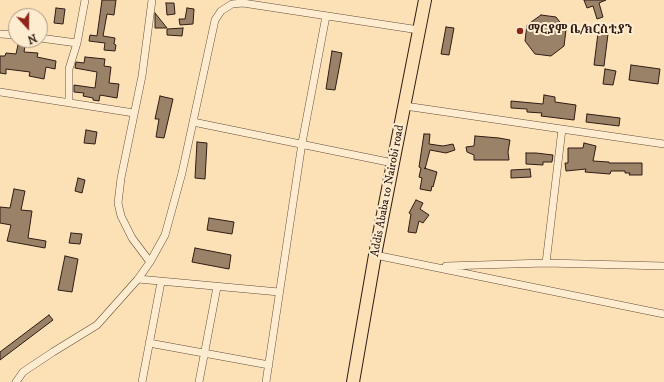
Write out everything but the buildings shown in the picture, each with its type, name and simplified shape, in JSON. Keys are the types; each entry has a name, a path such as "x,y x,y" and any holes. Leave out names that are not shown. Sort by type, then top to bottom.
{"highway":[{"name":"Addis Ababa to Nairobi road","path":"353,382 375,255 425,0"}],"street":[{"path":"69,103 69,69 77,43 85,0"},
{"path":"150,262 132,238 121,216 118,203 121,178 142,76 152,0"},
{"path":"16,382 23,372 97,325 138,280 165,235 182,173 215,20 221,11 232,4 243,3 419,30"},
{"path":"266,382 302,144 326,16"},
{"path":"48,39 77,43"},
{"path":"0,92 134,113"},
{"path":"405,106 664,144"},
{"path":"193,122 393,163"},
{"path":"546,263 562,129"},
{"path":"375,255 664,314"},
{"path":"433,267 546,263 664,266"},
{"path":"138,280 279,292"},
{"path":"142,382 161,282"},
{"path":"199,382 217,287"},
{"path":"149,343 269,365"}],"place":[{"name":"ማርያም ቤ/ክርስቲያን","path":"520,31"}]}
